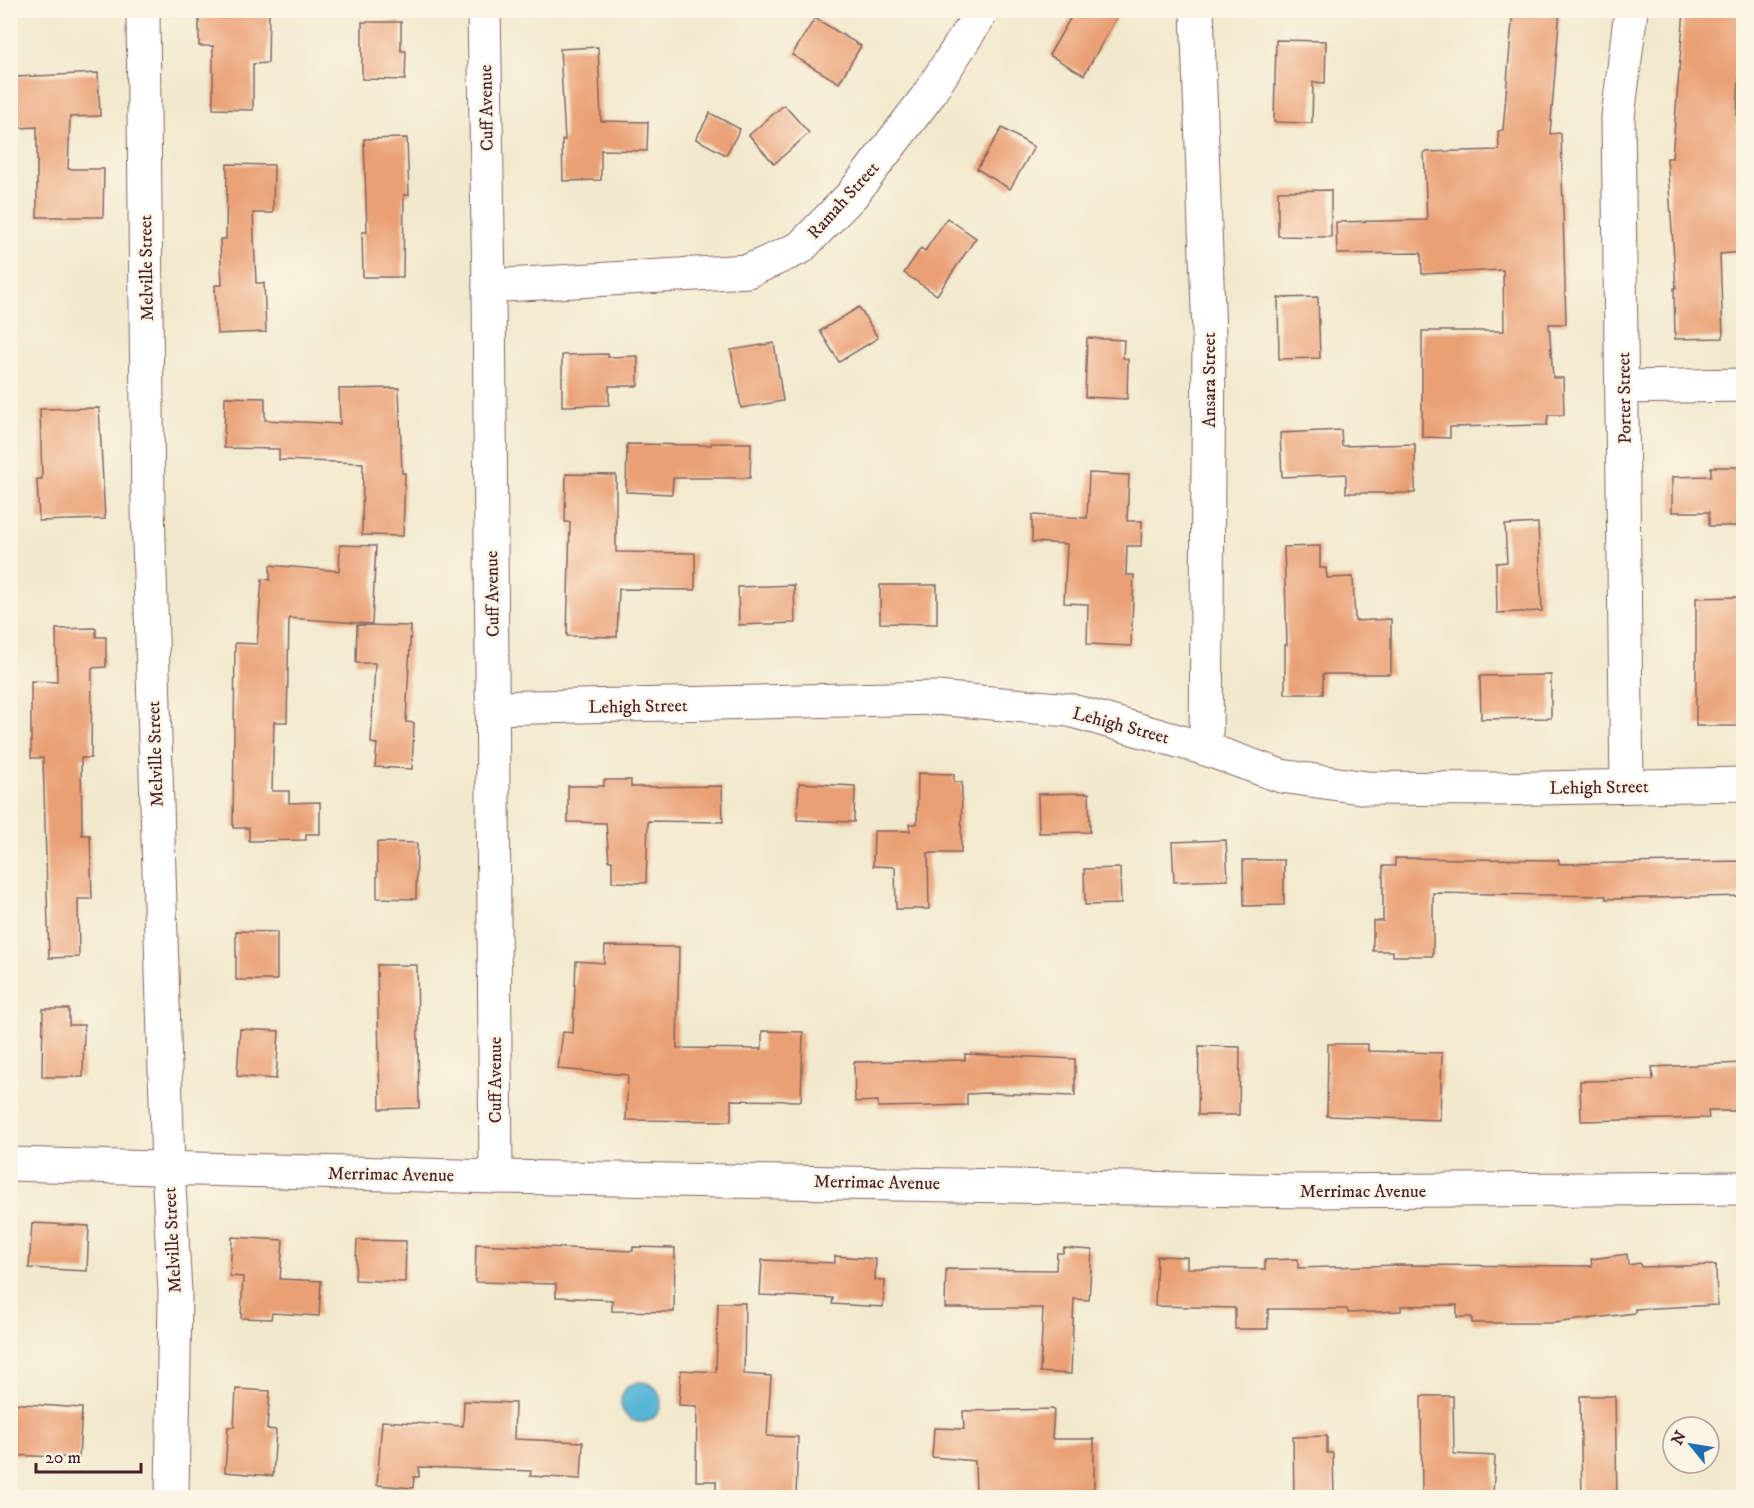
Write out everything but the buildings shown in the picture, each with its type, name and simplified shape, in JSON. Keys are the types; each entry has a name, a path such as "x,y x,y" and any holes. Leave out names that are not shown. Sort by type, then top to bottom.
{"street":[{"name":"Melville Street","path":"143,10 148,508 168,1168 175,1292 172,1497"},
{"name":"Cuff Avenue","path":"484,10 489,286 496,1177"},
{"name":"Ramah Street","path":"489,286 748,271 800,248 859,186 927,97 983,10"},
{"name":"Ansara Street","path":"1197,10 1209,336 1206,749"},
{"name":"Porter Street","path":"1627,786 1624,387 1618,117 1631,10"},
{"path":"1624,387 1743,385"},
{"name":"Lehigh Street","path":"493,708 936,698 1069,710 1206,749 1281,776 1367,788 1494,789 1743,784"},
{"name":"Merrimac Avenue","path":"10,1164 496,1177 1303,1191 1743,1188"}],"water":[{"path":"641,1382 655,1388 661,1402 655,1416 641,1422 627,1416 621,1402 627,1388"}]}
